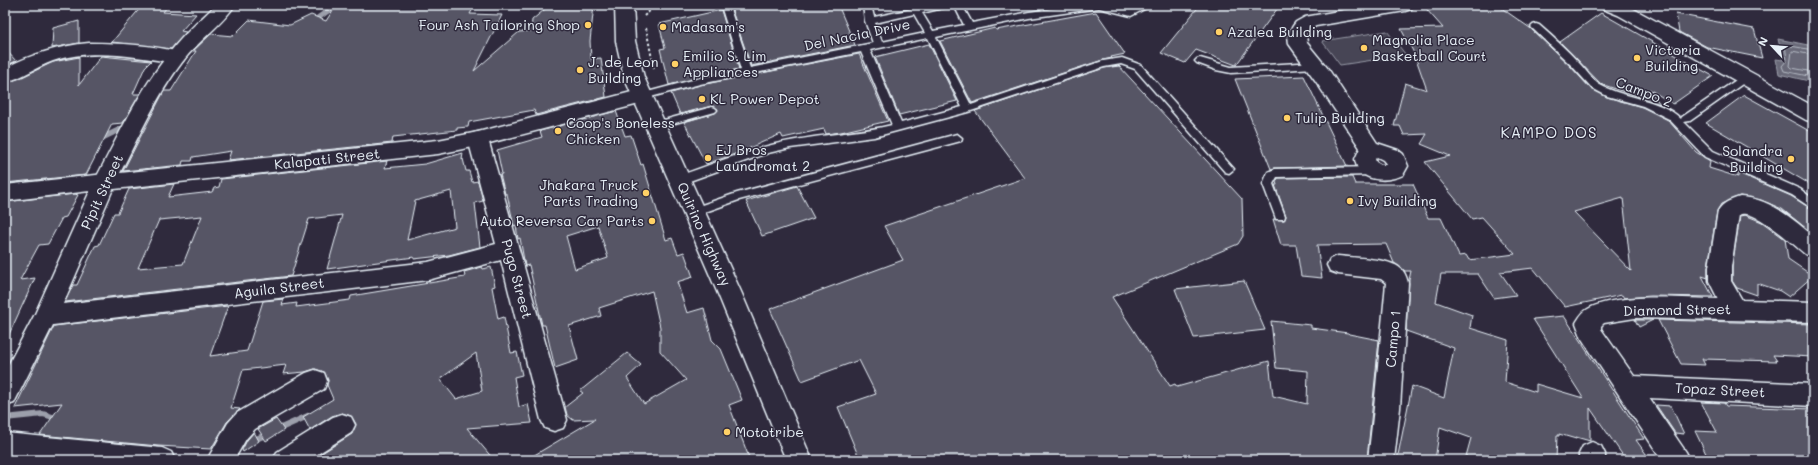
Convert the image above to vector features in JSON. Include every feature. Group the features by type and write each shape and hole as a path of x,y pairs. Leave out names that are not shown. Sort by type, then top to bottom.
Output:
{"street":[{"name":"Pipit Street","path":"5,395 46,316 106,182 143,110 176,57 226,5"},
{"path":"1374,171 1365,162 1364,157 1367,153 1372,151 1315,66 1298,44 1297,35 1302,26 1312,21 1400,5"},
{"path":"1609,5 1624,11 1813,115"},
{"name":"Quirino Highway","path":"625,6 623,28 629,59 643,96 769,384 800,460"},
{"path":"5,76 19,68 45,57 82,49 118,49 176,57"},
{"name":"Kalapati Street","path":"5,193 438,147 478,139 643,96"},
{"name":"Pugo Street","path":"478,139 509,249 554,420"},
{"path":"1735,309 1720,281 1720,267 1729,211 1738,205 1748,206 1765,212 1813,248"},
{"name":"Aguila Street","path":"46,316 428,271 509,249"},
{"name":"Campo 1","path":"1338,265 1386,271 1394,276 1397,283 1387,408 1380,460"},
{"name":"Diamond Street","path":"1677,460 1590,332 1588,323 1596,316 1612,311 1635,308 1735,309 1813,312"},
{"path":"220,460 237,431 246,421 315,381"},
{"name":"Topaz Street","path":"1627,386 1813,395"},
{"path":"286,460 342,424"},
{"path":"5,446 162,460"}],"lane":[{"path":"867,5 870,21 878,44"},
{"path":"870,21 944,5"},
{"path":"958,5 969,26"},
{"name":"Del Nacia Drive","path":"643,96 700,81 878,44 1029,15 1099,5 1131,12 1148,5"},
{"path":"726,9 746,72"},
{"path":"916,11 930,34 968,109"},
{"name":"Campo 2","path":"1536,27 1575,64 1595,86 1610,94 1646,104 1673,117 1709,154 1796,192 1813,205"},
{"path":"864,48 898,127"},
{"path":"680,180 766,150 790,144 874,133 898,127 968,109 1103,64 1122,61 1138,67 1229,169"},
{"path":"1200,61 1219,68 1231,70 1315,66"},
{"path":"1686,119 1745,78"},
{"path":"656,125 712,110"},
{"path":"694,212 737,197 958,138"},
{"path":"1280,216 1268,184 1272,175 1275,173 1374,171"}],"path":[{"path":"644,18 645,13 652,8 670,5"},
{"path":"645,26 654,70"}],"shaded area":[{"name":"Magnolia Place Basketball Court","path":"1387,31 1406,55 1340,65 1322,41"}],"water":[{"path":"1778,39 1813,46 1813,82 1779,74 1776,59 1783,60"}],"building":[{"path":"350,5 475,5 470,14 502,15 474,71 519,32 531,31 532,20 550,5 594,5 590,41 591,59 601,58 606,97 536,115 534,110 469,122 468,127 457,128 457,130 393,137 392,143 228,160 231,151 193,157 192,161 183,161 182,165 123,171 164,91 171,91 196,51 193,51 211,34 233,36 249,20 290,25 311,15 326,21 335,7 349,7"},
{"path":"746,5 838,5 855,45 751,66 731,8"},
{"name":"Azalea Building","path":"1200,5 1280,5 1236,65 1196,50 1185,63 1161,53"},
{"path":"1460,5 1497,5 1530,28 1571,67 1591,89 1607,97 1642,107 1668,120 1696,152 1710,161 1709,168 1738,177 1738,173 1791,196 1813,210 1813,234 1782,209 1761,200 1740,196 1721,204 1717,211 1708,267 1708,278 1702,276 1713,297 1651,296 1624,298 1622,295 1565,307 1533,268 1500,272 1516,295 1494,298 1478,274 1441,274 1436,302 1472,315 1470,328 1508,340 1505,382 1536,392 1536,384 1583,398 1533,319 1564,316 1644,439 1636,440 1649,458 1626,460 1590,408 1590,441 1559,434 1559,436 1557,436 1556,460 1465,460 1471,438 1440,427 1435,460 1397,460 1412,386 1444,398 1454,348 1406,331 1409,280 1411,271 1405,271 1394,263 1386,244 1317,245 1322,278 1301,276 1296,245 1281,245 1273,219 1284,220 1286,216 1275,185 1277,185 1276,182 1278,178 1352,177 1355,184 1413,184 1428,218 1441,218 1459,256 1466,255 1469,260 1515,254 1482,217 1472,219 1425,162 1450,156 1421,144 1427,134 1404,135 1400,126 1394,126 1405,83 1427,90 1414,53 1401,29 1443,28 1427,10","holes":["1623,198 1631,271 1574,212"]},
{"path":"141,7 167,7 163,12 196,14 181,31 186,32 171,49 112,42"},
{"path":"721,10 739,69 669,85 660,49 665,48 659,24"},
{"path":"1096,12 1125,54 1111,57 1112,58 972,103 940,41 995,28 996,30"},
{"name":"Victoria Building","path":"1601,13 1713,76 1673,104 1649,89 1660,104 1601,84 1560,42"},
{"path":"1676,14 1754,29 1762,58 1707,47 1679,32"},
{"path":"79,21 79,43 52,48 53,28"},
{"path":"929,44 957,101 899,115 875,57"},
{"path":"5,49 16,61 5,66"},
{"path":"859,54 888,121 826,134 824,129 783,138 781,134 738,153 706,164 684,122 715,113 718,109 712,106 680,114 671,93 700,85"},
{"path":"101,56 151,61 145,67 133,94 140,94 123,123 112,124 86,175 5,183 5,83 18,79 53,62 79,57 79,85"},
{"path":"1119,66 1242,199 1243,236 1238,244 1112,297 1170,386 1175,384 1177,387 1269,361 1273,396 1307,404 1308,371 1276,368 1271,321 1311,325 1311,328 1348,333 1379,340 1367,460 860,460 838,407 876,394 859,360 802,381 770,309 903,260 884,226 1025,178 975,111 1104,68"},
{"name":"Tulip Building","path":"1304,76 1347,166 1271,169 1235,79"},
{"name":"Solandra Building","path":"1744,95 1813,133 1813,186 1706,123"},
{"path":"616,111 625,136 631,135 641,165 643,164 666,240 672,238 678,254 684,252 693,277 677,282 687,313 704,308 712,340 721,349 742,400 729,405 750,460 526,460 595,419 573,420 567,415 565,407 583,393 580,391 627,353 641,365 627,378 644,404 686,380 660,351 660,327 652,291 599,308 601,316 569,326 578,360 555,368 545,325 542,325 529,265 525,266 520,238 518,239 516,225 514,226 507,194 505,194 500,174 502,174 497,150 542,137 540,131","holes":["598,226 608,258 575,269 566,236"]},
{"path":"463,153 462,160 463,159 466,171 469,171 472,182 478,181 483,201 475,203 480,247 449,255 414,259 414,257 327,269 342,215 309,219 291,276 65,302 73,285 77,285 95,246 99,245 114,213 118,213 129,189 174,184 168,197 212,192 214,188 219,187 221,179 387,161 385,168 425,164","holes":["451,191 455,227 407,240 415,201","202,216 183,264 138,268 159,220"]},
{"path":"797,186 814,218 762,236 746,201"},
{"path":"75,194 78,195 66,217 62,218 48,244 39,245 20,280 35,278 5,343 5,202"},
{"path":"1745,215 1762,222 1785,239 1788,259 1813,276 1789,297 1780,291 1757,283 1757,295 1737,288 1732,281 1732,267 1740,216"},
{"path":"482,267 483,269 491,267 495,286 492,287 498,319 504,317 511,353 517,352 522,375 514,377 519,407 528,404 532,423 467,428 494,460 311,460 352,434 356,424 351,416 342,413 332,416 310,430 303,417 333,399 327,385 328,380 324,372 315,369 305,372 283,374 286,365 243,370 231,408 240,409 227,422 211,449 158,446 40,435 62,403 15,408 54,326 228,306 210,356 247,351 263,301 284,299 282,305 297,303 296,307 350,300 351,296 465,277 464,272","holes":["476,353 482,391 456,399 440,379"]},
{"path":"1244,281 1265,330 1194,338 1175,289"},
{"path":"1635,320 1653,320 1639,327"},
{"path":"1658,320 1813,324 1813,357 1773,355 1777,361 1702,359 1705,365 1681,364"},
{"path":"1701,402 1724,403 1726,406 1813,409 1813,460 1709,460 1695,431 1717,432"},
{"path":"1656,405 1671,406 1684,434 1675,433"},
{"path":"276,419 284,430 266,441 258,429"},
{"path":"254,432 259,441 243,452 242,450 247,440"}],"waterway":[{"path":"311,23 336,5"},
{"path":"100,139 129,125"},
{"path":"5,186 18,179"},
{"path":"5,418 43,414 59,419"},
{"path":"236,448 310,415"}],"place":[{"name":"Four Ash Tailoring Shop","path":"588,25"},
{"name":"Madasam's","path":"663,27"},
{"name":"Azalea Building","path":"1219,32"},
{"name":"Magnolia Place Basketball Court","path":"1364,48"},
{"name":"Victoria Building","path":"1637,58"},
{"name":"Emilio S. Lim Appliances","path":"675,64"},
{"name":"J. de Leon Building","path":"580,70"},
{"name":"KL Power Depot","path":"702,99"},
{"name":"Tulip Building","path":"1287,118"},
{"name":"Coop's Boneless Chicken","path":"558,131"},
{"name":"EJ Bros Laundromat 2","path":"708,158"},
{"name":"Solandra Building","path":"1791,159"},
{"name":"Jhakara Truck Parts Trading","path":"646,193"},
{"name":"Ivy Building","path":"1350,201"},
{"name":"Auto Reversa Car Parts","path":"652,221"},
{"name":"Mototribe","path":"727,432"}],"district":[{"name":"KAMPO DOS","path":"1549,133"}]}
